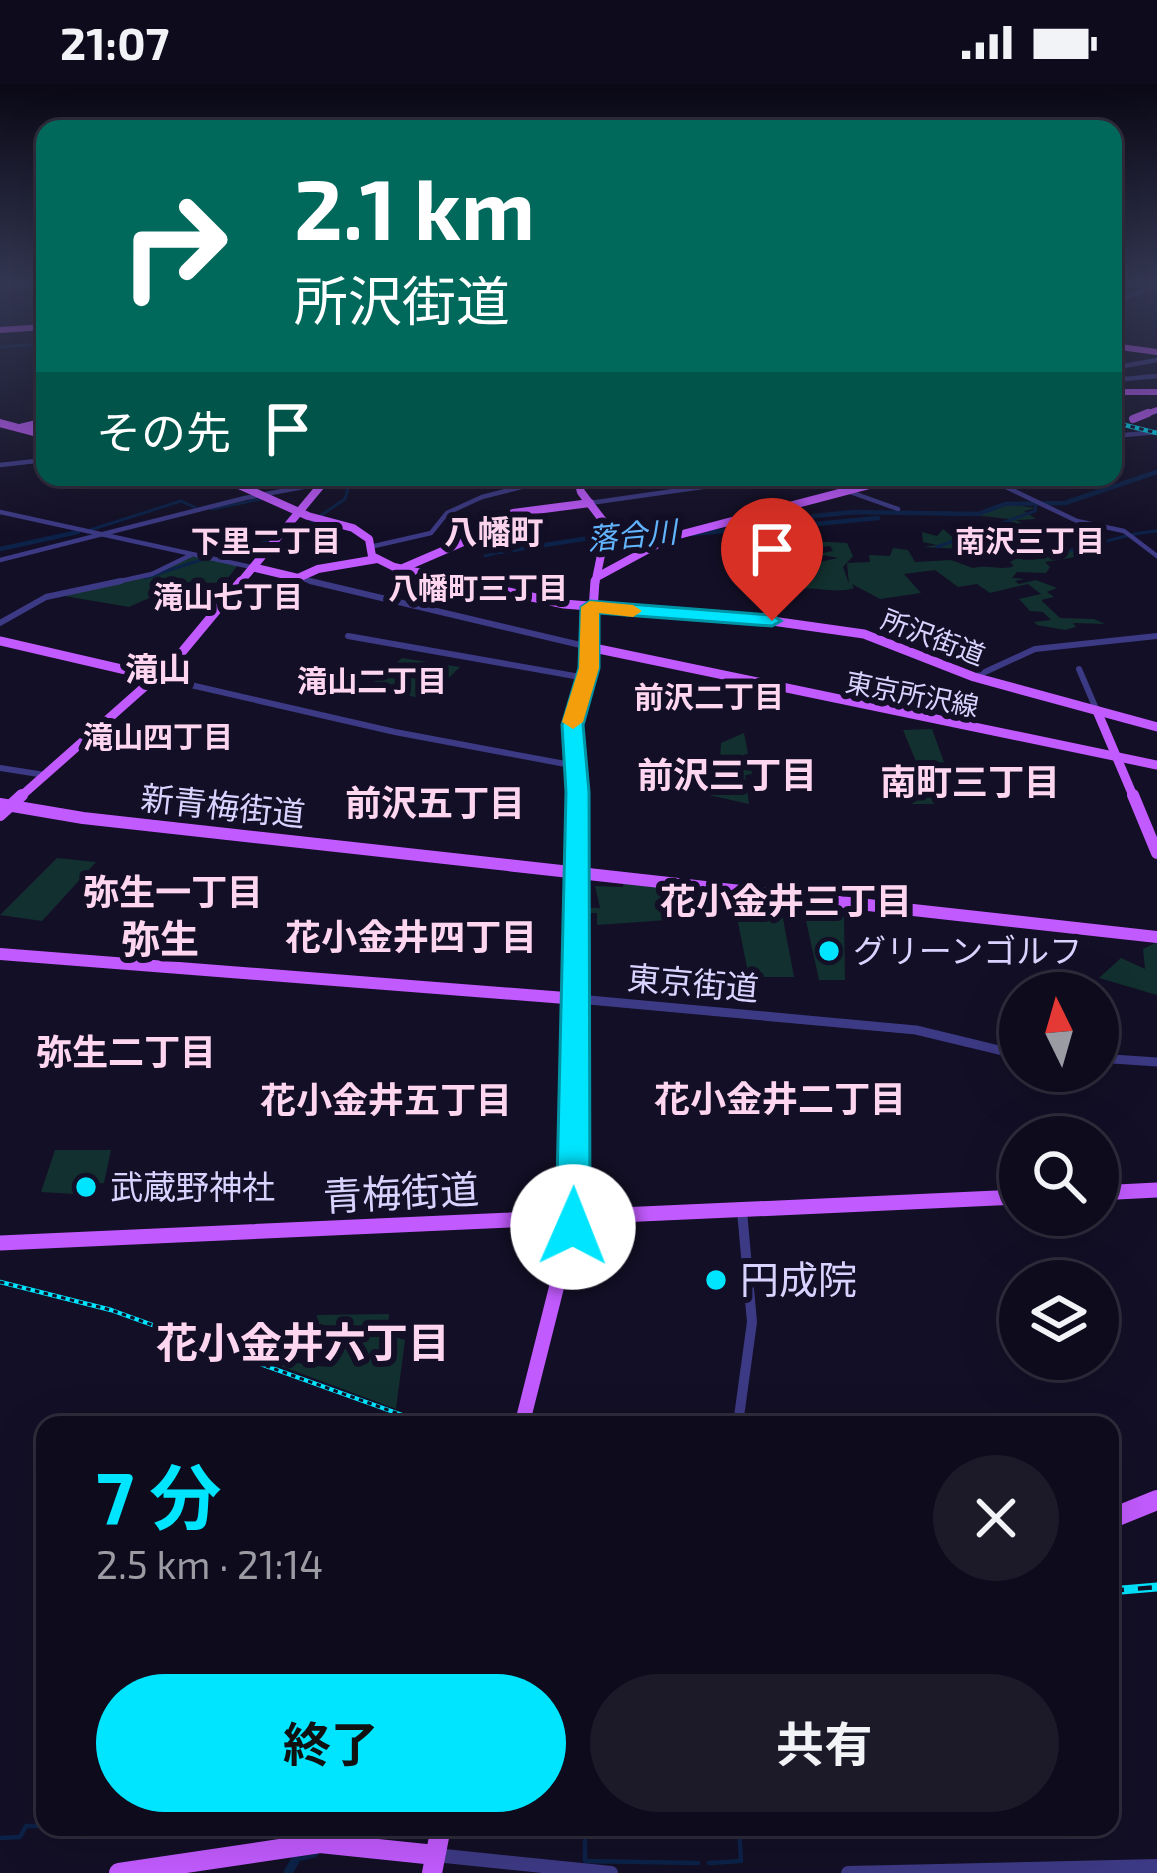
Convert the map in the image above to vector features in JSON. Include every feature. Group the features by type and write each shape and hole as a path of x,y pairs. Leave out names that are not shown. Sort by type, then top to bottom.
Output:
{"main road":[{"path":"1122,392 1157,392"},
{"path":"1133,418 1157,410"},
{"path":"0,423 36,433"},
{"path":"19,428 36,424"},
{"path":"246,486 300,512 356,529 369,539 377,560 314,570 298,578 256,568"},
{"path":"3,808 155,677 256,568 322,486"},
{"path":"524,1416 574,1218 578,999 572,725 586,677 590,607 606,523 582,486"},
{"path":"598,572 680,534 864,486"},
{"path":"402,569 510,522 513,513 590,502"},
{"name":"所沢街道","path":"377,560 522,597 864,634 974,677 1157,727"},
{"path":"0,641 155,677"},
{"name":"東京所沢線","path":"590,647 1157,765"},
{"path":"1097,711 1157,853"},
{"name":"新青梅街道","path":"3,808 1157,937"},
{"name":"東京街道","path":"0,954 578,999"},
{"path":"1119,1192 1157,1190"},
{"name":"青梅街道","path":"0,1243 999,1198"},
{"path":"1119,1516 1157,1500"},
{"path":"119,1873 320,1843 434,1864"}],"street":[{"path":"1122,380 1157,376"},
{"path":"1122,387 1129,392"},
{"path":"1122,435 1157,432"},
{"path":"0,465 36,461"},
{"path":"0,560 306,486"},
{"path":"370,547 431,533 446,513 525,486"},
{"path":"590,502 706,486"},
{"path":"836,486 898,509"},
{"path":"1004,486 1081,523 1127,533 1157,556"},
{"path":"0,516 16,515 256,568"},
{"path":"0,623 46,597 152,574 192,554"},
{"path":"298,578 590,647"},
{"path":"348,636 586,677"},
{"path":"974,677 1033,650 1157,636"},
{"path":"1068,645 1097,711"},
{"path":"155,677 395,732 576,766"},
{"path":"0,768 45,775"},
{"name":"東京街道","path":"578,999 916,1030 999,1050"},
{"path":"1119,1059 1157,1062"},
{"path":"740,1416 752,1322 742,1211"},
{"path":"434,1864 611,1873"},
{"path":"848,1873 1157,1866"}],"green space":[{"path":"1007,504 1036,508 1024,511 1036,519 1016,520 1029,527 1027,534 987,542 971,534 951,542 962,549 923,547 937,545 923,542 922,532 937,536 943,529 954,538 1003,524 1009,519 973,515"},
{"path":"810,541 847,543 853,556 843,567 849,584 847,563 870,562 869,555 890,556 893,548 908,550 915,562 951,560 973,568 1004,568 1014,566 1010,562 1017,558 1036,559 1099,543 1085,548 1081,556 1045,562 1050,567 1046,573 1017,572 1012,578 1025,579 1015,581 1019,584 1036,580 1057,588 1047,592 1054,597 1041,600 1060,618 1105,624 1073,623 1076,627 1065,630 1037,625 1034,622 1051,620 1043,612 1030,611 1019,599 1041,594 1028,584 990,593 977,584 958,587 935,570 904,574 921,593 880,599 852,584 854,588 846,590 794,591 789,588 793,582 783,579 815,576 810,564 838,558 818,554 833,551 830,546 815,548"},
{"path":"191,556 238,565 224,583 185,582 129,607 58,595 150,575"},
{"path":"402,658 460,667 427,699 367,688"},
{"path":"932,729 956,795 932,795 934,804 911,804 905,777 922,776 903,730"},
{"path":"744,733 752,774 745,775 749,804 704,794 700,774 709,772 706,760 720,760 721,743"},
{"path":"57,858 96,862 42,921 0,915"},
{"path":"624,881 665,886 668,920 597,925 597,913 577,913 577,907 600,908 595,886 623,887"},
{"path":"735,908 781,908 794,977 749,977"},
{"name":"グリーンゴルフ","path":"805,916 844,916 845,980 819,980"},
{"path":"1157,942 1157,995 1119,984 1119,972 1106,972 1121,958 1145,969 1143,949"},
{"path":"55,1150 111,1150 104,1183 82,1185 82,1178 75,1194 41,1192"},
{"path":"389,1314 388,1335 405,1340 396,1409 281,1366 290,1362 327,1367 334,1330 315,1329 317,1315"}],"waterway":[{"name":"落合川","path":"1122,484 1157,472"},
{"path":"320,516 345,499 348,489 339,486"},
{"name":"落合川","path":"798,524 814,516 854,512 978,514 1005,504 1065,503 1115,486"},
{"path":"212,509 261,499"},
{"path":"90,530 181,501 196,508"},
{"path":"937,547 1035,511 1036,506"},
{"name":"落合川","path":"763,529 878,518"},
{"path":"288,534 313,522"},
{"name":"落合川","path":"692,534 764,527"},
{"path":"1071,550 1157,531"},
{"path":"0,549 78,532"},
{"name":"落合川","path":"500,552 609,535 677,534"},
{"path":"222,555 271,540"},
{"path":"485,556 500,552"},
{"path":"145,578 204,559"},
{"path":"0,1838 20,1837 26,1826 36,1826"},
{"path":"709,1863 741,1861 740,1836"},
{"path":"585,1841 585,1861 698,1863"},
{"path":"288,1873 297,1857 314,1853"}],"railway":[{"path":"1122,424 1157,433"},
{"path":"0,1282 111,1310 405,1416"},
{"path":"1119,1590 1157,1587"}],"slow traffic":[{"path":"573,722 589,668 590,607 633,611"}],"place":[{"name":"グリーンゴルフ","path":"829,951"},
{"name":"武蔵野神社","path":"86,1187"},
{"name":"円成院","path":"716,1280"}],"district":[{"name":"八幡町","path":"494,532"},
{"name":"下里二丁目","path":"266,542"},
{"name":"南沢三丁目","path":"1030,542"},
{"name":"八幡町三丁目","path":"478,589"},
{"name":"滝山七丁目","path":"228,598"},
{"name":"滝山","path":"158,669"},
{"name":"滝山二丁目","path":"372,682"},
{"name":"前沢二丁目","path":"709,698"},
{"name":"滝山四丁目","path":"158,738"},
{"name":"前沢三丁目","path":"727,775"},
{"name":"南町三丁目","path":"970,782"},
{"name":"前沢五丁目","path":"435,803"},
{"name":"弥生一丁目","path":"173,892"},
{"name":"花小金井三丁目","path":"786,901"},
{"name":"花小金井四丁目","path":"411,937"},
{"name":"弥生","path":"160,939"},
{"name":"弥生二丁目","path":"126,1052"},
{"name":"花小金井二丁目","path":"780,1099"},
{"name":"花小金井五丁目","path":"386,1100"},
{"name":"花小金井六丁目","path":"303,1343"}],"route":[{"path":"573,1227 578,792 572,725 589,668 590,607 772,621"}]}
